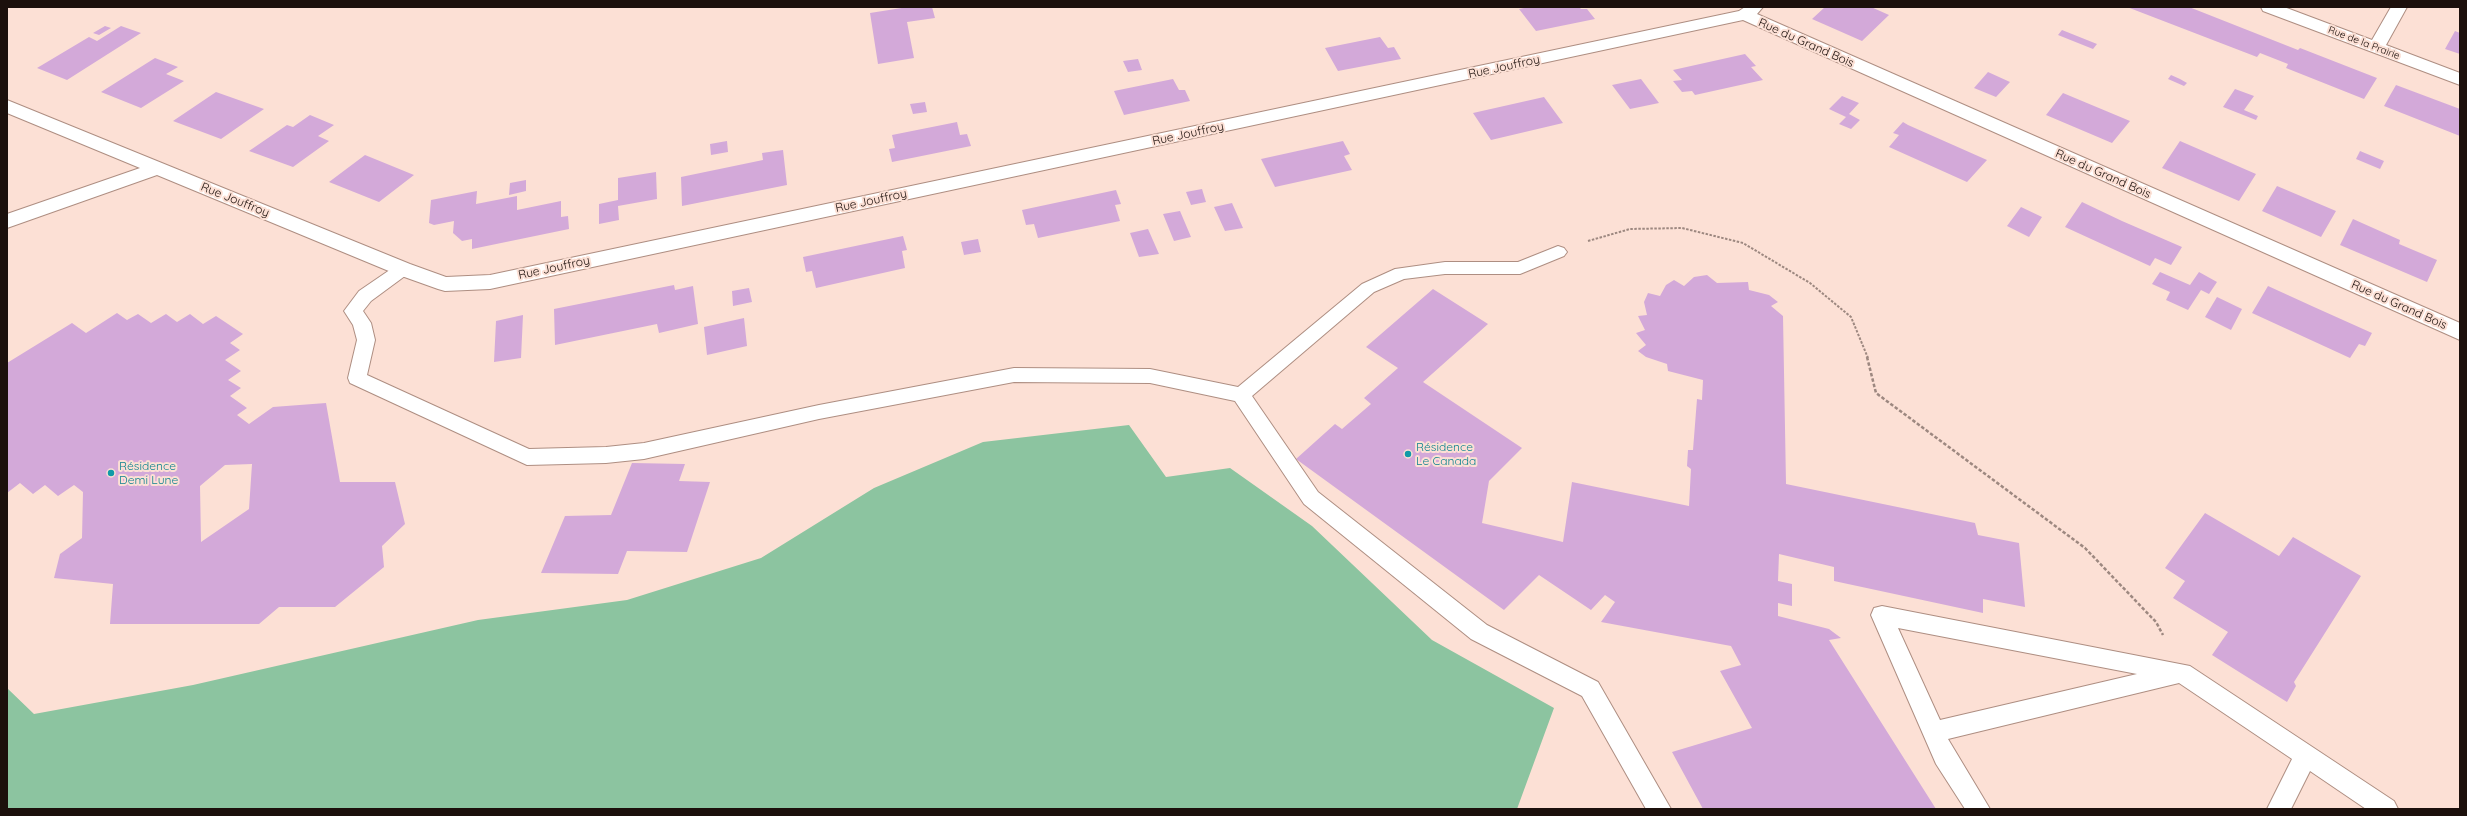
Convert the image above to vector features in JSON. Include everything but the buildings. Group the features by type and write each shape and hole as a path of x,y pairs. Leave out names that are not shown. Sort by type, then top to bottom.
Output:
{"street":[{"name":"Rue de la Prairie","path":"2269,7 2460,79"},
{"path":"2376,47 2399,7"},
{"name":"Rue Jouffroy","path":"7,106 403,269 445,284 490,282 1750,11"},
{"name":"Rue du Grand Bois","path":"1750,11 2460,332"},
{"path":"7,221 158,168"}],"lane":[{"path":"1241,395 1317,329 1368,288 1401,273 1445,268 1520,268 1558,252"},
{"path":"403,269 365,296 353,311 362,323 366,340 357,378 527,457 606,456 644,451 818,412 1014,375 1150,376 1241,395 1311,498 1480,632 1590,689 1659,809"},
{"path":"1978,809 1944,756 1882,615 2182,673 2386,809"},
{"path":"1934,732 2182,673"},
{"path":"2278,809 2306,755"}],"path":[{"path":"1558,252 1604,235 1630,229 1682,228 1743,243 1810,283 1851,317 1870,363 1876,393 1980,472 2085,548 2156,622 2182,673"}],"green space":[{"path":"1129,425 1166,477 1230,468 1312,526 1432,640 1554,708 1517,809 7,809 7,688 34,714 193,685 478,620 627,600 761,558 874,488 983,442"}],"place":[{"name":"Résidence Le Canada","path":"1408,454"},
{"name":"Résidence Demi Lune","path":"111,473"}]}
